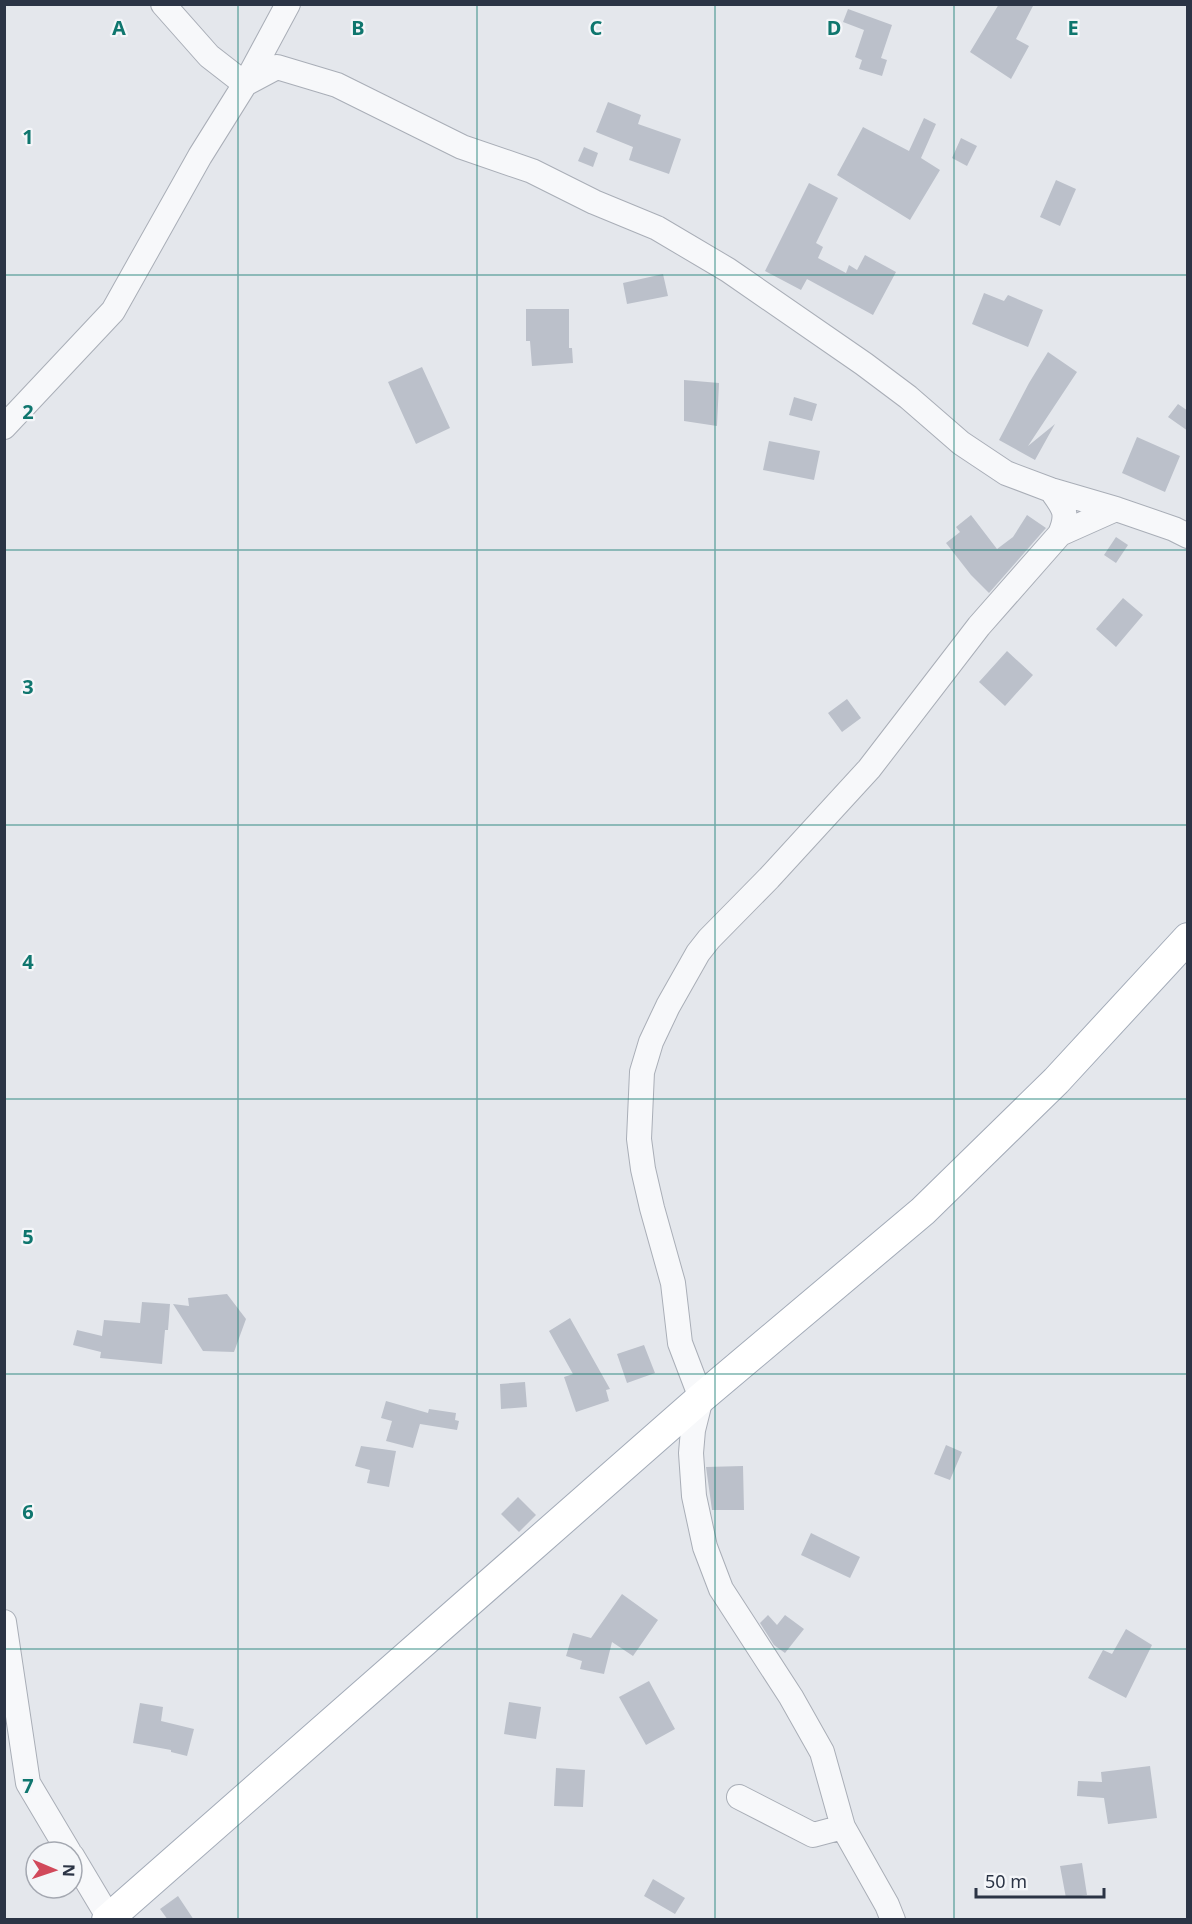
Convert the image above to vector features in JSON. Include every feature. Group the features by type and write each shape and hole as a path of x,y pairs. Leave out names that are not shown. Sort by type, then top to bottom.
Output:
{"main road":[{"path":"108,1919 701,1398 931,1203 1056,1082 1188,938"}],"street":[{"path":"163,4 209,56 245,84"},
{"path":"4,427 113,311 201,156 245,84 288,4"},
{"path":"245,84 277,67 337,85 462,147 532,171 594,202 657,228 728,270 864,364 908,397 961,443 1006,473 1174,529 1188,536"},
{"path":"893,1920 887,1905 843,1827 822,1752 791,1697 721,1589 705,1546 694,1496 691,1453 693,1430 701,1398 680,1343 673,1283 651,1209 643,1169 639,1139 642,1072 651,1042 698,953 869,769 979,626 1060,534 1065,521 1064,509 1052,490"},
{"path":"1060,534 1116,509"},
{"path":"660,1436 679,1444 691,1453"},
{"path":"4,1622 28,1783 62,1840"},
{"path":"739,1797 813,1834 843,1827"},
{"path":"84,1877 108,1919"}],"building":[{"path":"999,4 1034,4 1016,39 1029,46 1011,79 970,52"},
{"path":"848,9 892,25 881,58 887,60 882,76 859,69 862,60 855,57 864,30 843,22"},
{"path":"608,102 641,115 638,124 681,139 669,174 629,160 633,147 596,132"},
{"path":"924,118 936,124 921,158 940,170 910,220 837,175 863,127 909,151"},
{"path":"961,138 977,146 967,166 952,158"},
{"path":"584,147 598,153 593,167 578,161"},
{"path":"1056,180 1076,189 1060,226 1040,217"},
{"path":"809,183 838,198 816,243 823,247 818,258 846,273 849,265 857,270 865,255 896,272 873,315 807,279 801,290 765,271"},
{"path":"663,274 668,296 627,304 623,283"},
{"path":"984,293 1004,301 1008,295 1043,310 1028,347 972,324"},
{"path":"526,309 569,309 569,348 572,348 573,363 532,366 530,341 526,341"},
{"path":"1048,352 1077,372 1028,446 1055,424 1035,460 999,440"},
{"path":"422,367 450,428 416,444 388,382"},
{"path":"684,380 719,383 717,426 684,421"},
{"path":"794,397 817,404 812,421 789,415"},
{"path":"1178,404 1188,411 1188,431 1168,417"},
{"path":"1137,437 1180,456 1165,492 1122,473"},
{"path":"769,441 820,451 814,480 763,470"},
{"path":"971,515 997,549 1013,537 1027,515 1046,528 989,593 971,575 946,543 960,532 956,527"},
{"path":"1116,537 1128,545 1116,563 1104,555"},
{"path":"1123,598 1143,615 1116,647 1096,629"},
{"path":"1007,651 1033,675 1005,706 979,682"},
{"path":"847,699 861,718 842,732 828,713"},
{"path":"227,1294 246,1319 234,1352 203,1351 173,1304 189,1306 188,1298"},
{"path":"142,1302 170,1304 162,1364 100,1358 101,1352 73,1345 77,1330 102,1336 104,1320 140,1323"},
{"path":"570,1318 610,1389 606,1390 609,1401 576,1412 564,1377 573,1374 549,1331"},
{"path":"644,1345 655,1373 627,1383 617,1354"},
{"path":"525,1382 527,1407 501,1409 500,1384"},
{"path":"386,1401 428,1413 429,1409 456,1413 455,1420 459,1421 457,1430 420,1424 413,1448 386,1441 392,1421 381,1418"},
{"path":"946,1445 962,1452 950,1480 934,1474"},
{"path":"361,1446 396,1451 389,1487 367,1483 370,1470 355,1466"},
{"path":"743,1466 744,1510 712,1510 706,1467"},
{"path":"518,1497 536,1515 519,1532 501,1514"},
{"path":"811,1533 860,1557 850,1578 801,1555"},
{"path":"622,1594 658,1620 633,1656 612,1642 604,1674 580,1669 582,1661 566,1656 573,1633 591,1638"},
{"path":"768,1615 777,1625 785,1615 804,1629 785,1653 774,1645 760,1623"},
{"path":"1126,1629 1152,1645 1126,1698 1088,1678 1103,1650 1112,1654"},
{"path":"649,1681 675,1729 646,1745 619,1697"},
{"path":"509,1702 541,1707 536,1739 504,1734"},
{"path":"140,1703 163,1707 161,1721 194,1729 187,1756 171,1752 171,1750 133,1743"},
{"path":"1150,1766 1157,1818 1108,1824 1104,1798 1077,1796 1078,1781 1102,1782 1101,1772"},
{"path":"556,1768 585,1770 583,1807 554,1806"},
{"path":"1082,1863 1087,1895 1066,1898 1060,1866"},
{"path":"653,1879 685,1898 675,1914 644,1896"},
{"path":"178,1896 194,1920 168,1920 160,1909"}]}
